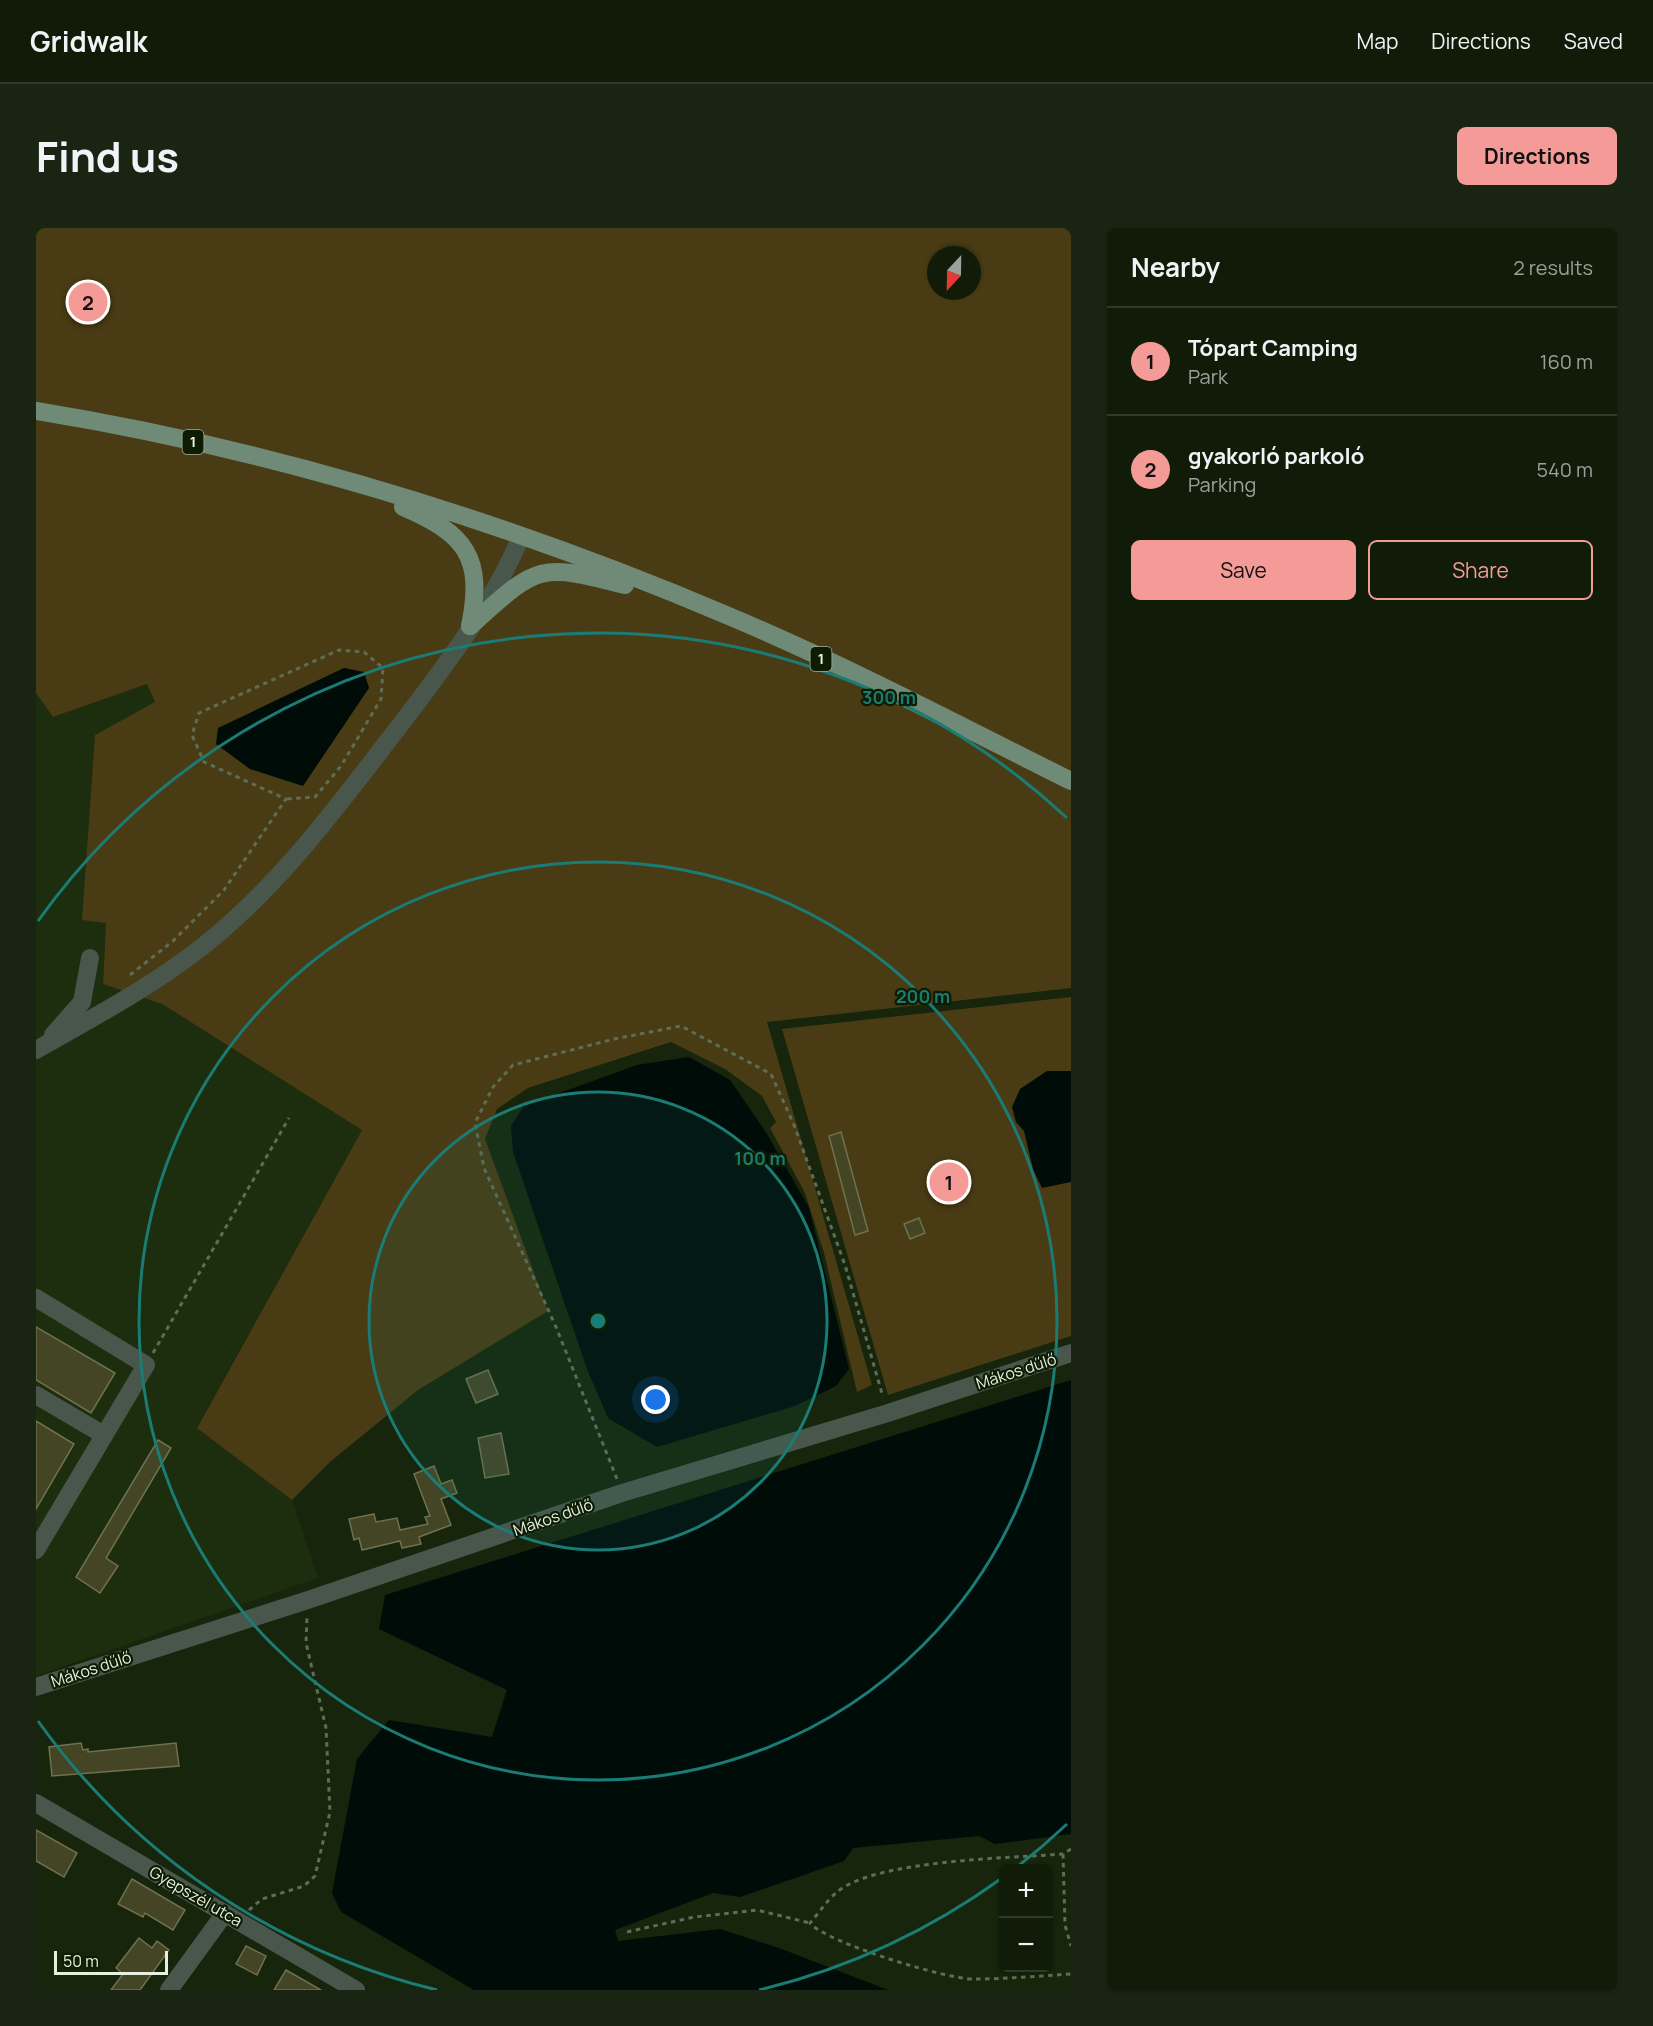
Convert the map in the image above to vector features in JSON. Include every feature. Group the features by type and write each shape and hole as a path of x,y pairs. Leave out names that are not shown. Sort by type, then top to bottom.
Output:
{"main road":[{"name":"1","path":"36,411 255,454 324,473 424,509 480,521 705,607 926,709 1071,782"},
{"path":"424,509 457,538 474,567 476,595 470,626"},
{"path":"470,626 521,581 548,571 570,571 705,607"}],"street":[{"path":"40,1047 84,1023 202,947 284,871 423,696 510,564 521,536"},
{"path":"40,1047 82,1002 90,958"},
{"path":"36,1298 146,1365 36,1550"},
{"name":"Mákos dűlő","path":"36,1687 308,1600 622,1493 888,1413 1071,1353"},
{"path":"36,1395 104,1435"},
{"name":"Gyepszél utca","path":"36,1803 356,1990"},
{"path":"169,1990 231,1917"}],"path":[{"path":"339,650 364,652 383,668 381,699 340,766 315,797 286,799 204,762 192,735 199,713 339,650"},
{"path":"129,976 173,941 224,890 286,799"},
{"path":"622,1493 556,1328 484,1168 475,1123 492,1087 513,1065 615,1039 681,1026 771,1074 794,1125 845,1265 888,1413"},
{"path":"146,1365 289,1118"},
{"path":"231,1917 262,1899 304,1886 315,1876 330,1812 326,1728 306,1643 308,1600"},
{"path":"810,1923 837,1892 865,1876 898,1868 1063,1854 1071,1849"},
{"path":"1063,1854 1065,1925 1071,1946"},
{"path":"627,1932 694,1917 757,1911 810,1923 816,1932 850,1946 950,1976 973,1979 1071,1974"}],"shaded area":[{"path":"36,228 1071,228 1071,988 767,1022 872,1385 857,1392 824,1253 805,1193 770,1128 776,1122 762,1096 725,1069 671,1042 528,1088 497,1109 485,1139 548,1311 418,1390 330,1462 292,1500 197,1428 362,1130 162,1004 103,984 106,923 82,920 95,735 155,702 147,684 53,717 36,693"},
{"path":"344,668 364,672 369,688 303,786 250,769 216,744 218,728"},
{"path":"147,684 155,703 82,919 106,922 103,984 162,1004 362,1130 197,1427 292,1500 318,1578 36,1676 36,693 53,717"},
{"path":"1071,997 1071,1336 888,1395 782,1029"},
{"path":"689,1057 730,1080 767,1134 809,1208 849,1369 836,1386 795,1406 657,1447 608,1418 587,1369 513,1152 511,1126 524,1106 637,1065"},
{"path":"1047,1071 1071,1071 1071,1182 1042,1188 1033,1169 1024,1131 1016,1122 1012,1107 1020,1089"},
{"path":"1071,1380 1071,1834 995,1844 979,1836 853,1848 844,1861 740,1897 713,1893 615,1930 618,1941 720,1929 779,1948 888,1990 474,1990 341,1912 332,1893 357,1759 389,1720 492,1737 507,1690 379,1629 385,1595"}],"building":[{"path":"841,1132 868,1231 855,1235 829,1136"},
{"path":"919,1218 925,1233 910,1239 904,1224"},
{"path":"36,1327 115,1373 91,1413 36,1380"},
{"path":"488,1370 498,1394 476,1403 466,1379"},
{"path":"36,1421 74,1444 36,1509"},
{"path":"501,1433 509,1474 485,1478 478,1438"},
{"path":"158,1440 171,1448 106,1558 118,1566 100,1593 76,1577"},
{"path":"434,1466 441,1484 452,1480 457,1493 441,1499 451,1525 419,1537 421,1544 402,1548 400,1541 362,1550 359,1538 354,1540 349,1519 374,1514 376,1522 397,1518 400,1530 428,1524 425,1517 430,1516 414,1474"},
{"path":"81,1743 83,1750 88,1749 88,1752 176,1743 179,1766 52,1776 49,1747"},
{"path":"36,1830 77,1853 64,1877 36,1861"},
{"path":"132,1879 185,1910 173,1930 145,1913 143,1917 118,1904"},
{"path":"139,1938 152,1948 157,1941 169,1950 140,1990 111,1990 123,1974 116,1968"},
{"path":"246,1946 266,1956 257,1975 236,1964"},
{"path":"286,1970 321,1990 274,1990"}],"place":[{"name":"gyakorló parkoló","path":"88,302"},
{"name":"Tópart Camping","path":"949,1182"}]}
